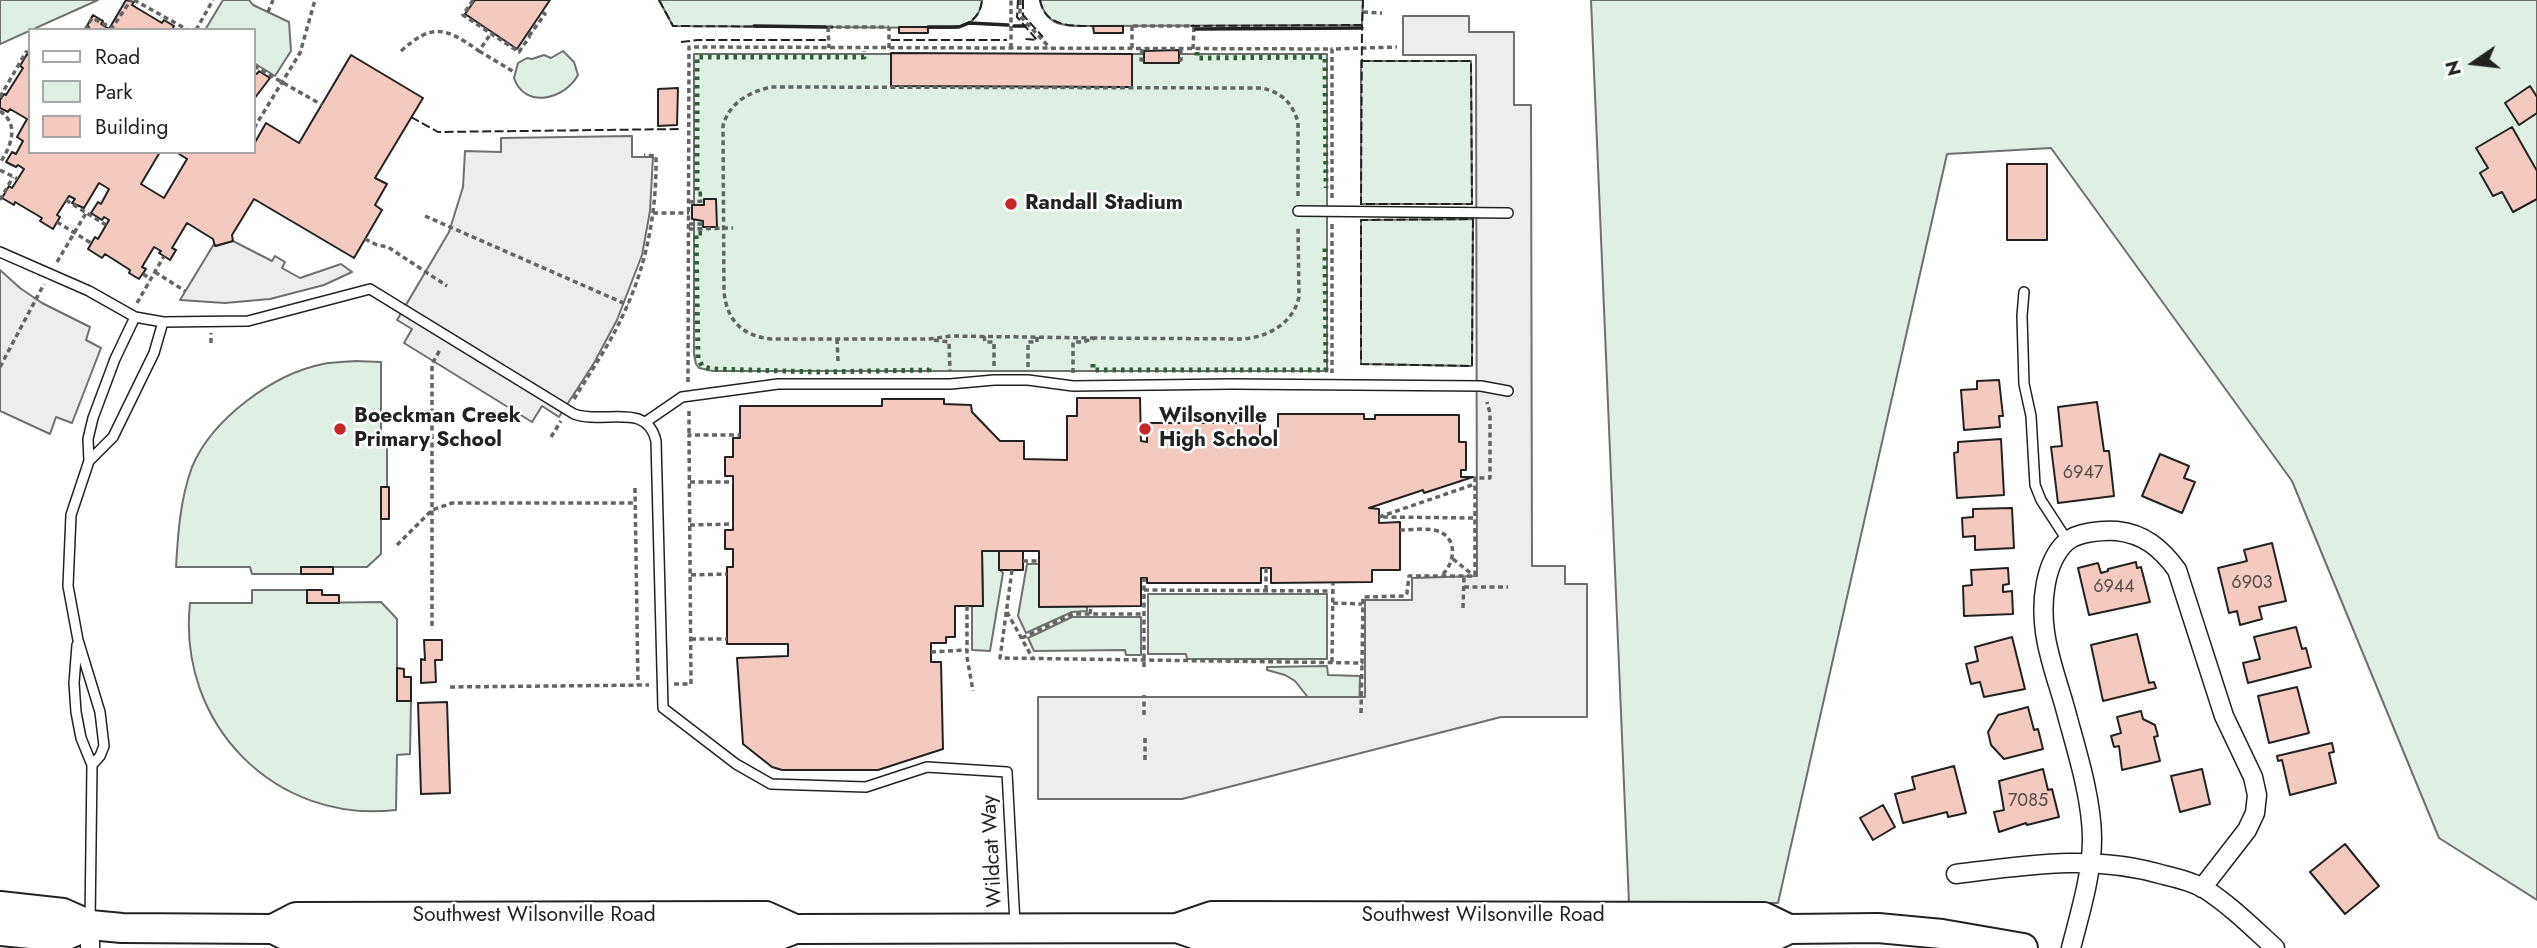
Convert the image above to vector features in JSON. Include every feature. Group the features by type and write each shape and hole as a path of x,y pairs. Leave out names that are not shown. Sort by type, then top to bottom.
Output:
{"main road":[{"name":"Southwest Wilsonville Road","path":"0,906 63,913 90,936"},
{"name":"Southwest Wilsonville Road","path":"0,931 62,937 90,936 122,928 273,929 296,917 766,916 794,929 1016,938 1177,928 1212,916 1764,916 1788,929 1819,933 1878,929 1942,934 2023,948"}],"street":[{"path":"2071,948 2090,861 2092,837 2084,783 2053,668 2043,618 2046,583 2053,560 2067,540 2087,533 2131,533 2151,542 2166,555 2177,570 2220,704 2253,778 2257,795 2255,813 2246,830 2202,888"},
{"path":"1956,874 2046,863 2090,861 2156,872 2202,888 2235,912 2275,948"}],"lane":[{"path":"1298,211 1508,213"},
{"path":"0,252 89,291 133,316 163,322 248,321 370,289 567,411 584,418 633,417 646,421 654,430 656,441 662,684"},
{"path":"2024,292 2024,384 2031,416 2035,485 2041,500 2067,540"},
{"path":"92,765 104,746 100,712 78,640 68,586 71,515 89,461 88,439 93,418 133,316"},
{"path":"89,461 113,437 154,353 163,322"},
{"path":"646,421 682,397 778,384 950,384 1028,380 1073,386 1481,386 1508,391"},
{"path":"78,640 74,683 76,712 81,738 92,765 90,936"},
{"name":"Wildcat Way","path":"662,684 663,708 736,764 771,784 866,787 927,767 1007,772 1016,938"}],"path":[{"path":"86,28 92,18 112,28 132,0 184,28"},
{"path":"197,28 213,0"},
{"path":"268,12 272,0"},
{"path":"256,125 300,53 316,0"},
{"path":"472,0 463,15 519,52 545,14 542,12"},
{"path":"1011,0 1011,48"},
{"path":"1020,0 1020,16 1050,48"},
{"path":"1363,12 1382,13"},
{"path":"1132,48 1133,26 1194,26 1193,49"},
{"path":"829,48 828,27 889,27 889,48"},
{"path":"401,51 426,32 436,31 467,42 514,72"},
{"path":"479,51 491,32"},
{"path":"450,687 691,684 689,47 1397,47"},
{"path":"1142,49 1144,60"},
{"path":"1179,60 1181,49"},
{"path":"1332,49 1332,179"},
{"path":"0,97 28,52"},
{"path":"256,67 322,105"},
{"path":"771,88 1251,88 1274,91 1290,103 1298,122 1298,211 1299,297 1296,308 1282,325 1262,335 1244,339 1037,336 951,336 929,339 764,338 747,334 738,328 725,300 723,125 739,101 759,90 771,88"},
{"path":"0,111 9,120 13,132 11,145 0,163"},
{"path":"551,437 628,305 641,268 653,214 656,156 644,155"},
{"path":"0,170 18,180"},
{"path":"0,200 12,177"},
{"path":"66,200 106,225"},
{"path":"689,202 704,201"},
{"path":"0,367 86,212"},
{"path":"1332,212 1332,386"},
{"path":"653,214 689,213"},
{"path":"425,216 628,305"},
{"path":"57,222 91,243"},
{"path":"689,226 703,224"},
{"path":"689,226 733,228"},
{"path":"365,239 388,247 447,286"},
{"path":"133,316 164,256"},
{"path":"155,272 185,291"},
{"path":"142,274 151,279"},
{"path":"984,336 985,342 994,342 994,380"},
{"path":"1028,380 1028,342 1037,342 1037,336"},
{"path":"432,626 432,364 447,337"},
{"path":"1073,386 1073,342 1095,338"},
{"path":"837,339 838,361"},
{"path":"929,339 949,342 950,384"},
{"path":"1475,576 1475,478 1490,478 1490,413 1487,400 1480,398"},
{"path":"689,435 740,435"},
{"path":"690,482 733,482"},
{"path":"1475,484 1379,517 1475,517"},
{"path":"635,488 638,685"},
{"path":"397,545 432,510 452,503 635,503"},
{"path":"690,525 733,524"},
{"path":"1400,530 1434,530 1443,534 1451,543 1453,559 1441,576"},
{"path":"1453,559 1475,576"},
{"path":"1023,561 1038,561"},
{"path":"1266,568 1266,590"},
{"path":"1012,570 1000,658 1362,663"},
{"path":"691,575 727,574"},
{"path":"1361,713 1363,597 1405,596 1408,593 1409,576 1475,576"},
{"path":"1463,608 1464,576"},
{"path":"1144,578 1144,667"},
{"path":"1332,662 1333,583"},
{"path":"1464,587 1508,587"},
{"path":"1144,590 1333,591"},
{"path":"1333,603 1363,604"},
{"path":"967,606 967,650 972,691"},
{"path":"1090,614 1091,607"},
{"path":"1007,612 1033,659"},
{"path":"1022,638 1073,614 1144,614"},
{"path":"691,639 727,639"},
{"path":"931,652 967,650"},
{"path":"1144,695 1144,715"},
{"path":"1145,738 1145,760"}],"green space":[{"path":"0,0 98,0 36,28 28,28 28,31 0,44"},
{"path":"223,0 249,0 253,5 289,22 291,51 275,76 256,64 256,28 206,28"},
{"path":"659,0 982,1 976,17 963,26 951,28 673,26"},
{"path":"1040,0 1363,0 1362,25 1084,26 1053,21 1043,9"},
{"path":"1591,0 2537,0 2537,900 2439,838 2292,481 2051,148 1947,154 1778,903 1629,903"},
{"path":"563,51 574,62 578,75 564,90 555,95 536,97 519,88 514,78 518,63 527,58 544,55 551,58"},
{"name":"Randall Stadium","path":"694,54 1327,54 1327,371 713,371 699,368 694,354"},
{"path":"1361,61 1471,61 1472,204 1361,204"},
{"path":"1473,219 1472,366 1361,364 1361,220"},
{"path":"381,362 381,435 387,436 387,487 381,487 381,554 367,567 302,567 301,574 252,574 250,567 176,567 180,517 188,479 201,449 214,432 246,401 284,378 323,364"},
{"path":"982,551 999,551 999,569 1003,573 990,651 972,650 972,606 983,606"},
{"path":"1027,564 1039,564 1039,607 1087,606 1087,611 1072,612 1026,633 1018,616"},
{"path":"252,590 307,590 307,603 381,602 397,619 397,701 411,701 410,754 397,755 396,810 352,810 311,801 274,783 243,757 218,725 200,688 190,647 190,603 252,603"},
{"path":"1148,594 1327,594 1327,659 1187,659 1186,654 1148,654"},
{"path":"1072,617 1141,617 1141,655 1126,655 1125,650 1034,651 1028,638"},
{"path":"1327,666 1328,675 1360,676 1359,714 1310,700 1295,681 1267,670 1267,667"}],"shaded area":[{"path":"1403,16 1469,16 1469,32 1514,32 1514,105 1531,105 1532,566 1565,566 1565,584 1587,584 1587,717 1501,717 1182,799 1038,799 1038,697 1365,697 1365,600 1412,600 1412,578 1477,576 1476,55 1403,55"},
{"path":"632,136 632,157 653,157 650,211 642,255 617,320 594,363 559,417 542,406 532,422 404,343 412,329 397,320 449,232 463,187 465,151 501,152 501,138"},
{"path":"233,241 272,261 275,256 285,262 282,268 300,278 341,264 352,272 324,285 270,299 225,303 180,300 214,244 216,246"},
{"path":"0,270 42,303 90,327 86,340 101,348 72,423 56,417 50,434 0,411"}],"building":[{"path":"126,0 134,2 132,5 162,23 164,20 174,26 173,28 110,28"},
{"path":"475,0 550,0 517,49 465,14"},
{"path":"93,15 103,21 101,24 107,28 87,26"},
{"path":"1093,26 1123,26 1123,33 1094,33"},
{"path":"899,27 928,27 928,33 899,33"},
{"path":"1179,50 1179,63 1144,63 1144,51"},
{"path":"891,53 1132,54 1132,87 891,86"},
{"path":"27,54 28,154 159,154 141,184 164,198 187,159 179,154 256,154 256,140 266,123 299,143 351,55 423,98 375,178 387,184 375,205 382,210 354,258 254,199 232,235 233,241 215,246 213,239 187,223 172,248 176,250 170,260 154,247 142,267 146,269 139,279 105,254 102,258 88,249 95,237 98,239 109,220 104,217 102,220 91,213 98,202 101,204 109,189 99,183 84,208 72,203 75,199 69,196 57,215 60,217 53,229 40,221 42,218 15,202 14,205 2,198 24,169 6,162 12,152 16,154 23,141 17,137 27,119 10,109 8,112 0,108 0,100 23,68 20,66"},
{"path":"259,71 270,78 256,96 256,73"},
{"path":"2530,86 2537,97 2537,113 2519,125 2505,103"},
{"path":"678,88 677,125 658,126 658,89"},
{"path":"2512,127 2537,171 2537,199 2513,212 2502,192 2493,196 2480,173 2488,168 2476,148"},
{"path":"2007,164 2047,164 2047,240 2007,240"},
{"path":"704,199 716,199 717,227 703,227 703,221 692,219 692,205 704,205"},
{"path":"1999,380 2003,416 1999,416 2000,427 1964,430 1961,390 1977,389 1977,381"},
{"name":"Wilsonville High School","path":"1077,398 1140,398 1141,441 1147,442 1147,423 1260,423 1260,436 1273,436 1273,442 1278,442 1278,414 1364,414 1364,419 1375,419 1375,415 1459,415 1459,442 1466,442 1466,470 1461,470 1461,477 1473,477 1369,508 1379,509 1379,523 1400,522 1400,570 1372,570 1372,582 1271,583 1271,568 1261,568 1261,583 1147,583 1147,578 1141,578 1141,606 1039,607 1039,551 982,551 983,606 955,606 955,637 946,637 946,643 931,643 931,662 941,662 943,749 878,770 782,770 772,767 743,744 737,658 788,656 788,644 727,644 727,567 733,567 733,549 725,549 725,530 733,530 733,476 725,476 725,457 733,457 733,438 740,438 740,406 882,406 882,399 944,399 944,404 971,405 972,412 1000,441 1024,441 1024,459 1067,460 1067,416 1077,416"},
{"path":"2097,402 2104,451 2109,451 2114,496 2058,503 2051,447 2062,446 2058,407"},
{"path":"2001,439 2004,495 1957,498 1954,453 1958,452 1958,442"},
{"path":"2160,454 2189,466 2184,478 2195,482 2182,513 2142,496"},
{"path":"381,487 389,487 389,519 381,519"},
{"path":"2012,508 2014,548 1975,550 1975,536 1963,537 1962,518 1973,517 1973,509"},
{"path":"2272,543 2286,601 2259,607 2262,619 2240,625 2237,611 2229,613 2218,568 2247,561 2244,550"},
{"path":"999,551 1023,551 1023,570 999,570"},
{"path":"2136,562 2137,568 2141,567 2150,602 2089,615 2078,568 2098,563 2101,573"},
{"path":"301,567 333,567 333,574 301,574"},
{"path":"2008,568 2009,584 2003,585 2003,592 2012,591 2013,614 1964,616 1963,586 1972,585 1971,570"},
{"path":"307,590 322,590 322,595 339,595 339,603 307,603"},
{"path":"2296,627 2302,649 2306,648 2311,667 2248,683 2243,663 2260,659 2254,637"},
{"path":"2137,634 2149,683 2154,682 2156,688 2103,701 2091,645"},
{"path":"2012,637 2025,689 1984,697 1980,682 1971,684 1966,664 1978,661 1975,647"},
{"path":"424,640 442,640 442,660 435,660 436,682 421,683 421,659 425,660"},
{"path":"397,668 404,669 404,677 411,677 411,701 397,701"},
{"path":"2297,687 2309,733 2269,743 2258,696"},
{"path":"447,702 450,793 421,794 418,703"},
{"path":"2028,707 2043,749 2004,759 1991,745 1988,732 1998,715"},
{"path":"2141,711 2143,719 2155,725 2158,736 2154,737 2160,761 2122,770 2119,746 2114,747 2111,736 2121,733 2117,717"},
{"path":"2332,743 2334,752 2329,753 2336,783 2290,795 2282,760 2278,761 2277,756"},
{"path":"1954,766 1966,813 1948,817 1947,812 1903,823 1895,794 1915,789 1912,777"},
{"path":"2043,769 2048,790 2052,789 2059,817 2027,825 2026,823 1999,832 1994,812 2004,810 1999,781"},
{"path":"2202,769 2210,804 2180,812 2171,776"},
{"path":"1883,805 1895,827 1873,840 1860,818"},
{"path":"2345,844 2379,886 2345,914 2310,872"}],"hedge":[{"path":"702,194 697,194 697,57 864,57 864,51"},
{"path":"1197,52 1197,58 1325,57 1326,188"},
{"path":"702,233 696,233 698,358 702,366 712,369 819,372 929,370 929,365"},
{"path":"1093,364 1093,370 1326,370 1325,247"}],"fence":[{"path":"659,0 673,26 833,27"},
{"path":"924,27 961,26 975,17 982,0"},
{"path":"1018,0 1017,17 1037,40 1025,39"},
{"path":"1023,0 1023,15 1043,37"},
{"path":"1040,0 1043,9 1054,21 1069,25 1096,26"},
{"path":"1191,26 1362,25 1363,0"},
{"path":"1361,61 1471,61 1472,204 1361,204 1362,25"},
{"path":"681,42 826,40"},
{"path":"891,40 1007,40"},
{"path":"411,117 438,132 682,129"},
{"path":"1473,219 1472,366 1361,364 1361,220 1473,219"}],"wall":[{"path":"928,27 959,27 969,23 1008,25"},
{"path":"754,26 826,27"},
{"path":"1014,26 1025,26"},
{"path":"1196,29 1362,28"}],"place":[{"name":"Randall Stadium","path":"1011,204"},
{"name":"Boeckman Creek Primary School","path":"340,429"},
{"name":"Wilsonville High School","path":"1145,429"}]}
